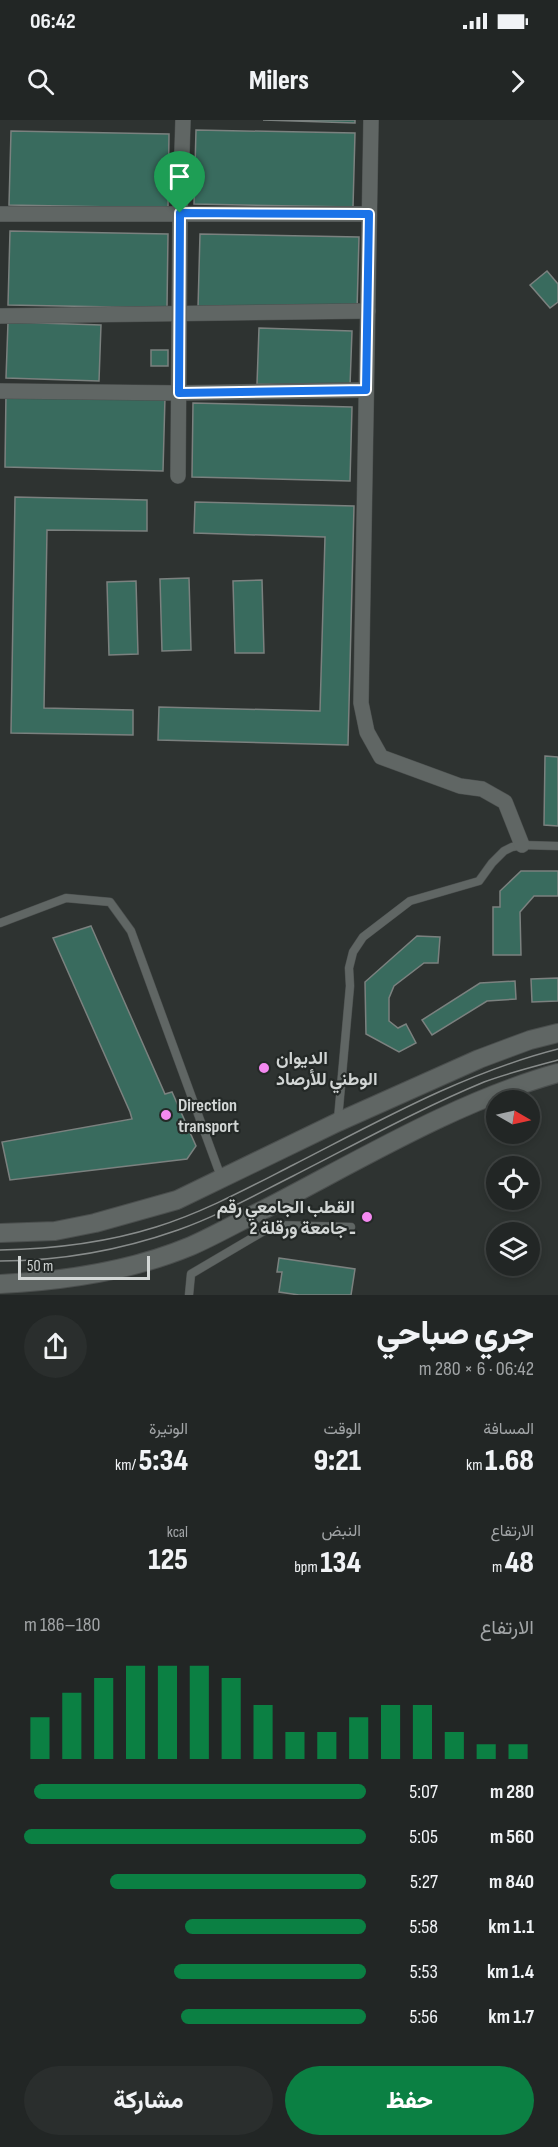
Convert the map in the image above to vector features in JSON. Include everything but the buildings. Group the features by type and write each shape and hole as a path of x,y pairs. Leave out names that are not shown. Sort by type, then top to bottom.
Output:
{"street":[{"path":"178,477 183,120"},
{"path":"371,120 361,703 367,732 381,757 460,786 482,789 506,802 522,845"},
{"path":"0,214 369,214"},
{"path":"0,316 368,311"},
{"path":"0,392 179,393 366,390"},
{"path":"0,1233 55,1231 95,1223 177,1200 338,1122 479,1059 530,1040 558,1033"},
{"path":"0,1284 50,1288 191,1246 453,1112 524,1083 558,1073"}],"lane":[{"path":"338,1122 350,986 349,968 353,952 363,938 410,901 479,881 504,850 522,845 558,846"},
{"path":"0,923 66,898 110,902 131,931 222,1178"},
{"path":"189,1295 191,1274 274,1225 351,1227"}],"tram line":[{"path":"0,1250 60,1247 98,1241 137,1233 174,1221 226,1199 422,1099 489,1071 558,1049"},
{"path":"0,1261 45,1259 90,1253 178,1230 236,1205 460,1092 493,1079 558,1060"}],"place":[{"name":"الديوان الوطني للأرصاد","path":"264,1068"},
{"name":"Direction transport","path":"166,1115"},
{"name":"القطب الجامعي رقم 2 ـ جامعة ورقلة","path":"367,1217"}],"route":[{"path":"180,213 369,214 366,390 179,393 180,213"}]}
